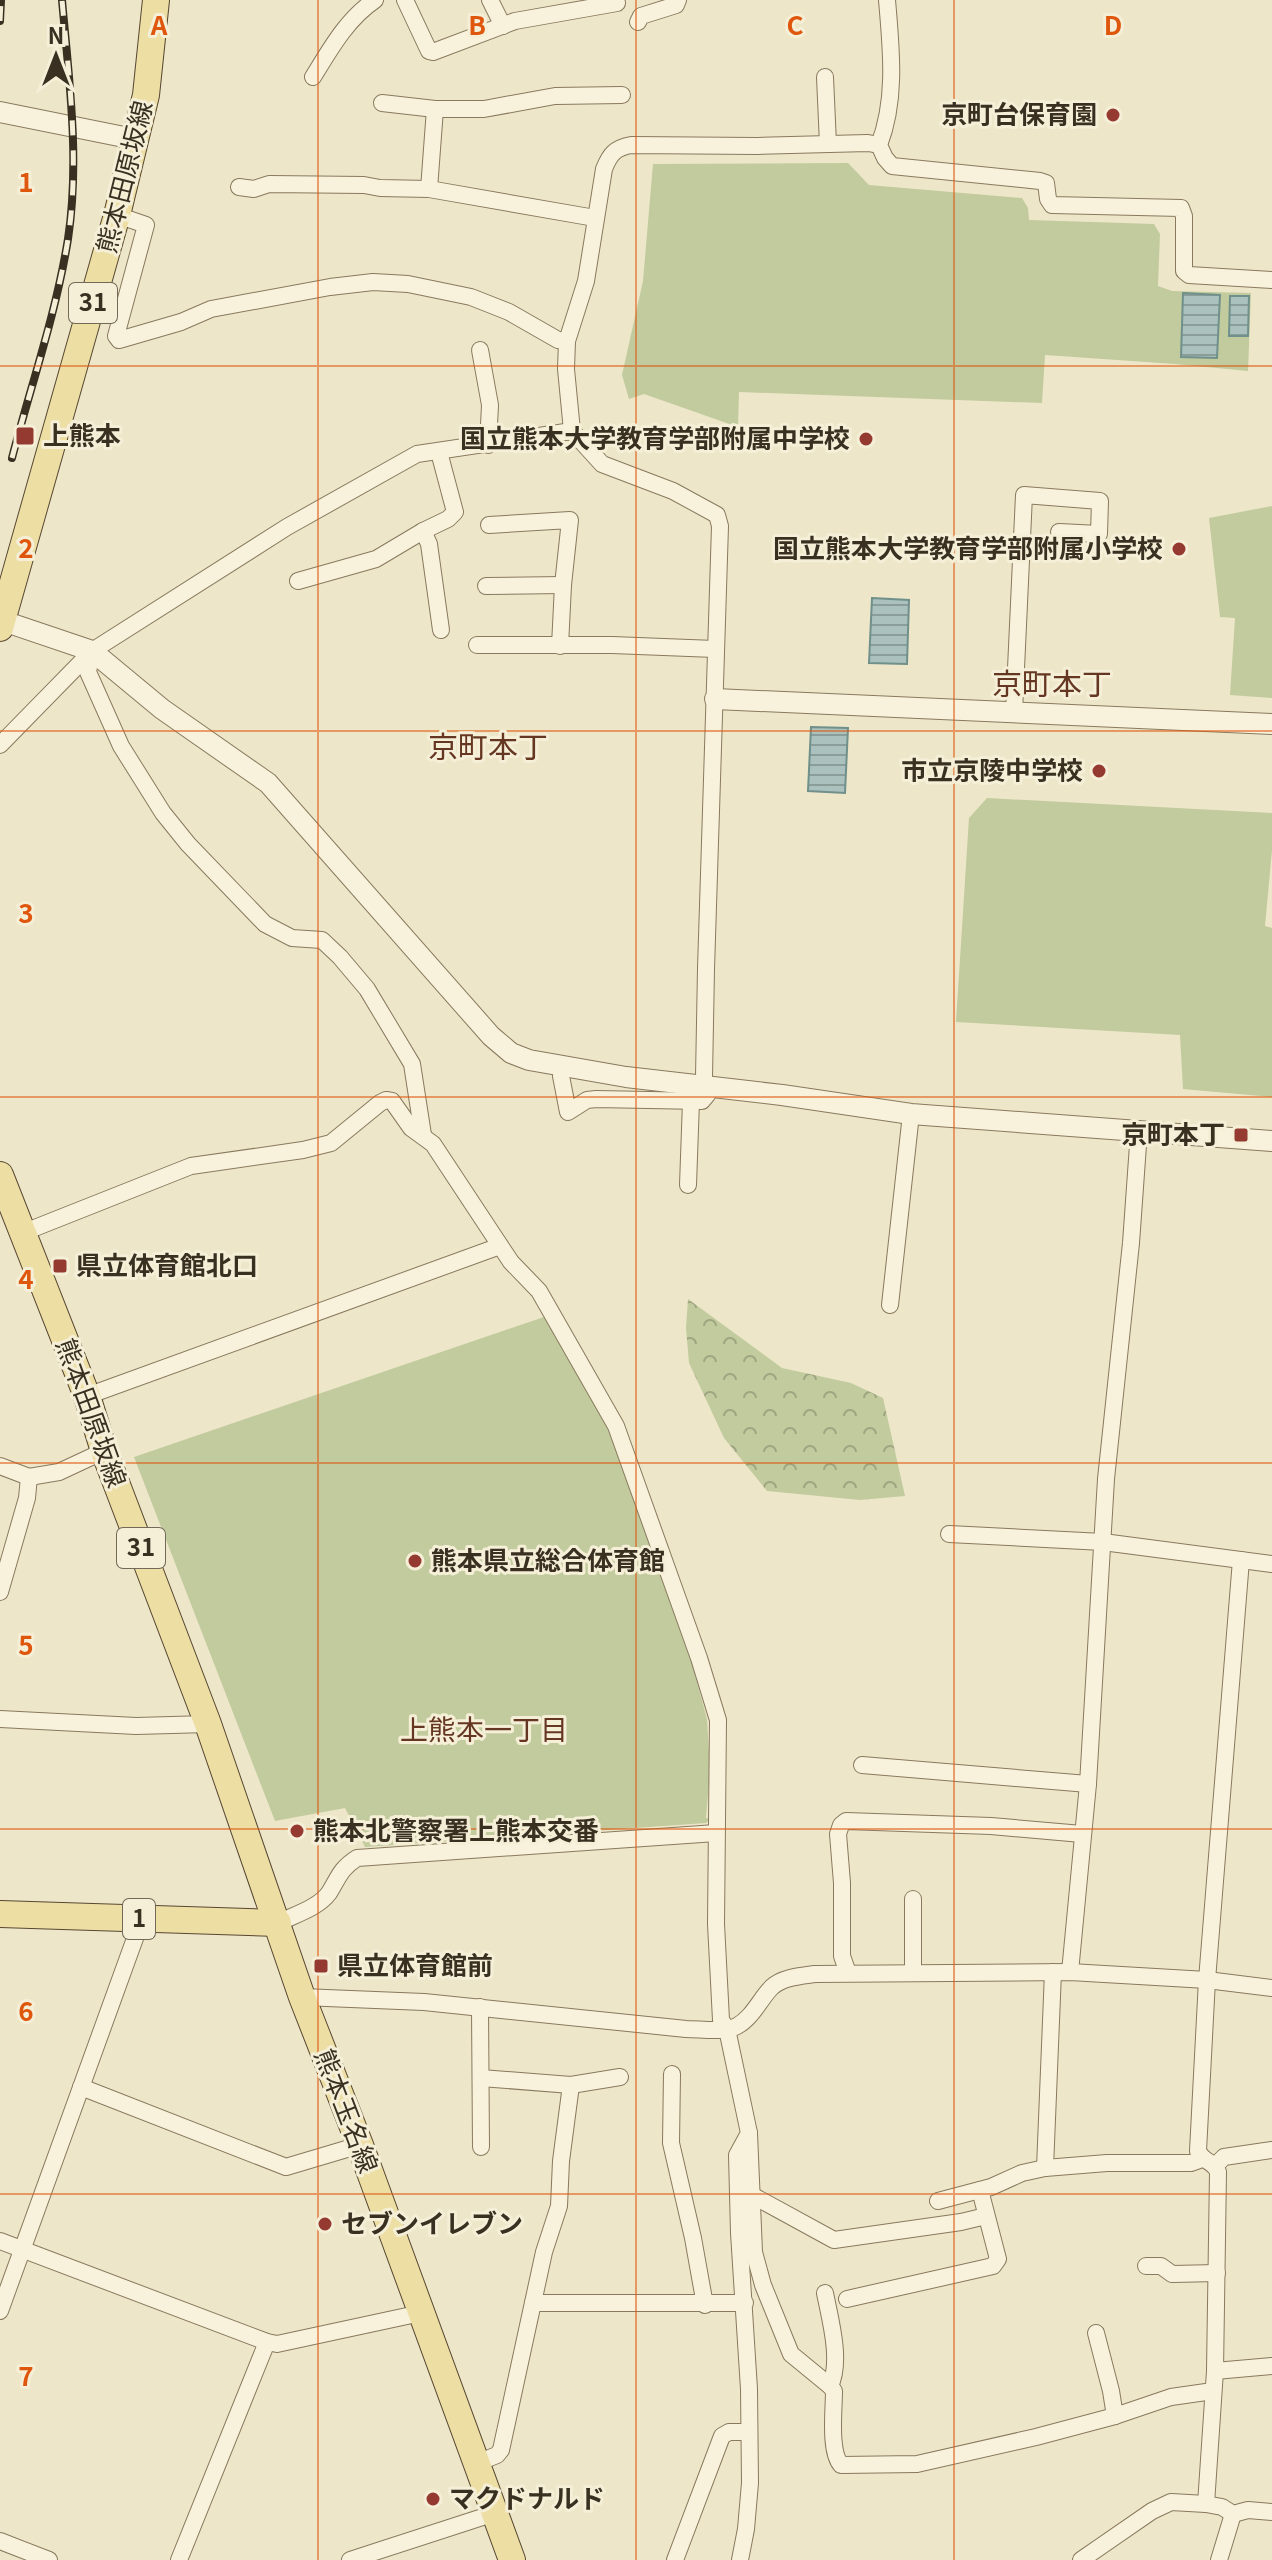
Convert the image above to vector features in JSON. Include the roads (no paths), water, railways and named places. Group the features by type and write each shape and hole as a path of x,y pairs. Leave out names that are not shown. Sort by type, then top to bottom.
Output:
{"main road":[{"name":"熊本田原坂線","path":"1,625 117,215 146,95 156,0"},
{"name":"熊本田原坂線","path":"0,1175 87,1396 104,1451 208,1724 278,1923"},
{"name":"1","path":"0,1914 278,1923"},
{"name":"熊本玉名線","path":"278,1923 302,1997 360,2145 512,2560"}],"street":[{"path":"313,77 342,32 359,11 375,0"},
{"path":"405,0 429,51 433,52 541,15 617,3"},
{"path":"490,0 503,26"},
{"path":"638,22 641,16 676,5 678,0"},
{"path":"887,0 892,56 889,105 879,145 892,166 1040,181 1046,183 1052,205 1181,208 1184,216 1184,271 1189,275 1272,280"},
{"path":"825,77 828,144"},
{"path":"382,103 435,109 489,109 555,96 622,95"},
{"path":"429,189 435,109"},
{"path":"0,112 134,139"},
{"path":"563,1067 561,1076 568,1112 587,1100 596,1099 705,1099 720,526 717,515 673,491 602,464 572,431 566,369 567,341 586,281 604,169 609,156 618,148 631,145 879,145"},
{"path":"239,187 254,189 269,184 429,189 595,218"},
{"path":"117,215 146,225 116,336 119,340 181,322 211,309 316,289 373,282 408,284 471,297 509,312 558,340 567,341"},
{"path":"480,350 490,405 488,445"},
{"path":"0,745 92,651 287,527 417,454 572,431"},
{"path":"298,581 376,559 448,519 455,512 439,452"},
{"path":"1014,712 1024,495 1100,501 1099,534 1059,532"},
{"path":"489,525 570,520 560,646"},
{"path":"423,531 429,544 441,630"},
{"path":"486,586 563,585"},
{"path":"1,625 92,651 162,709 268,783 491,1036 511,1053 563,1067 911,1114 1272,1141"},
{"path":"477,645 715,649"},
{"path":"92,651 88,672 121,746 163,813 188,844 265,924 292,938 322,940 367,989 412,1064 423,1135"},
{"path":"715,699 1272,724"},
{"path":"22,1233 191,1166 331,1143 386,1100 392,1101 411,1128 433,1144 500,1246 546,1302 616,1426 716,1708 716,1924 721,2020 727,2029 749,2133 754,2252 785,2346 834,2391 837,2461 841,2465 917,2464 1115,2416 1171,2397 1213,2391"},
{"path":"688,1185 691,1101"},
{"path":"890,1305 911,1114"},
{"path":"1045,2168 1061,1972 1088,1784 1106,1479 1131,1243 1139,1131"},
{"path":"87,1396 500,1246"},
{"path":"0,1466 29,1477 59,1472 104,1451"},
{"path":"0,1592 27,1498 29,1477"},
{"path":"949,1534 1103,1542 1272,1564"},
{"path":"1206,2504 1215,2371 1218,2172 1198,2151 1207,1980 1241,1560"},
{"path":"0,1719 136,1726 208,1724"},
{"path":"862,1765 1088,1784"},
{"path":"848,1973 842,1956 838,1834 846,1821 991,1826 1082,1834"},
{"path":"278,1923 319,1902 329,1893 345,1866 357,1858 716,1833"},
{"path":"913,1899 913,1972"},
{"path":"0,2311 142,1919"},
{"path":"302,1997 424,2002 686,2029 727,2029 739,2025 749,2016 773,1986 785,1979 815,1974 1061,1972 1207,1980 1272,1988"},
{"path":"480,2007 481,2147"},
{"path":"672,2074 671,2143 705,2305"},
{"path":"481,2078 571,2085 620,2077"},
{"path":"477,2463 497,2455 501,2450 544,2252 559,2206 561,2161 571,2085"},
{"path":"81,2087 286,2167 360,2145"},
{"path":"740,2560 750,2483 749,2389 737,2155 749,2133"},
{"path":"938,2201 1045,2168 1107,2163 1209,2163 1224,2157 1272,2150"},
{"path":"847,2299 993,2266 998,2259 980,2190"},
{"path":"751,2197 834,2240 986,2216"},
{"path":"0,2241 277,2344 421,2313"},
{"path":"1146,2266 1161,2266 1172,2274 1217,2273"},
{"path":"825,2293 835,2344 834,2379 830,2386"},
{"path":"533,2303 745,2303"},
{"path":"1096,2333 1115,2416"},
{"path":"179,2560 267,2342"},
{"path":"1215,2371 1272,2366"},
{"path":"675,2560 722,2436 729,2432 748,2432"},
{"path":"1081,2560 1171,2502 1222,2507 1233,2514 1248,2510 1272,2512"},
{"path":"350,2560 495,2513"},
{"path":"1219,2560 1233,2514"},
{"path":"0,2541 49,2560"}],"water":[{"path":"1183,293 1220,295 1217,358 1181,357"},
{"path":"1230,296 1249,296 1248,336 1229,336"},
{"path":"872,598 909,600 907,664 869,663"},
{"path":"811,727 848,728 845,793 808,791"}],"railway":[{"path":"0,21 1,0"},
{"path":"12,458 57,295 68,239 73,149 62,0"}],"place":[{"name":"京町台保育園","path":"1113,115"},
{"name":"上熊本","path":"25,436"},
{"name":"国立熊本大学教育学部附属中学校","path":"866,439"},
{"name":"国立熊本大学教育学部附属小学校","path":"1179,549"},
{"name":"市立京陵中学校","path":"1099,771"},
{"name":"京町本丁","path":"1241,1135"},
{"name":"県立体育館北口","path":"60,1266"},
{"name":"熊本県立総合体育館","path":"415,1561"},
{"name":"熊本北警察署上熊本交番","path":"297,1831"},
{"name":"県立体育館前","path":"321,1966"},
{"name":"セブンイレブン","path":"325,2224"},
{"name":"マクドナルド","path":"433,2499"}],"district":[{"name":"京町本丁","path":"1052,685"},
{"name":"京町本丁","path":"488,748"},
{"name":"上熊本一丁目","path":"484,1730"}]}
